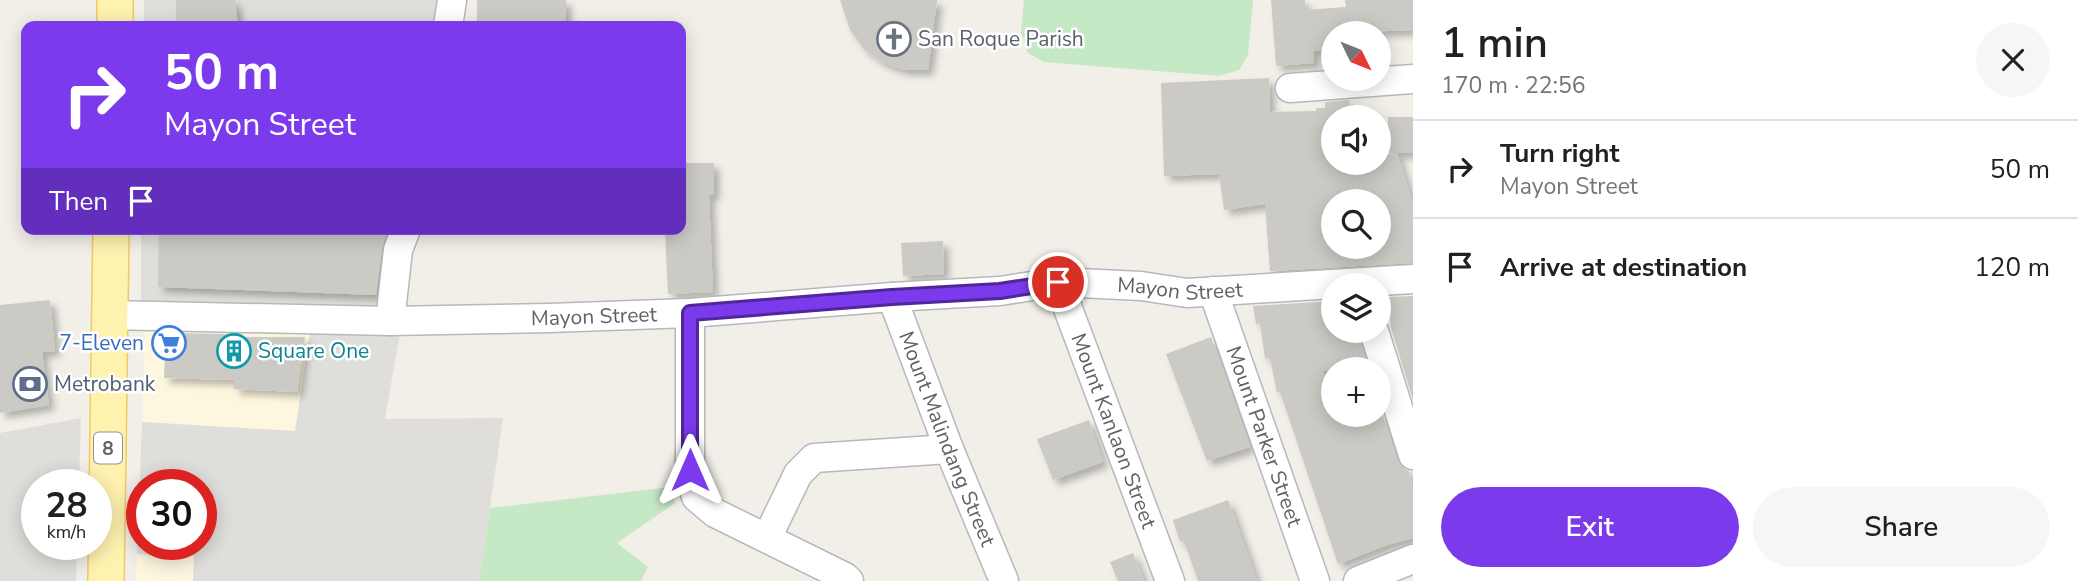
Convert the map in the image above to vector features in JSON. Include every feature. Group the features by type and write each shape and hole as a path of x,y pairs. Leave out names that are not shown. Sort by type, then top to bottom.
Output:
{"main road":[{"path":"115,0 115,21"},
{"name":"8","path":"106,581 111,235"}],"street":[{"path":"449,21 452,0"},
{"path":"1290,88 1413,79"},
{"path":"390,321 398,250 403,235"},
{"name":"Mayon Street","path":"1391,281 1413,279"},
{"name":"Mayon Street","path":"109,315 390,321 690,313 1000,291 1058,282 1141,286 1187,293 1321,286"},
{"name":"Mount Kanlaon Street","path":"1058,282 1170,581"},
{"name":"Mount Parker Street","path":"1213,291 1315,581"},
{"name":"Mount Malindang Street","path":"892,297 1004,581"},
{"path":"690,313 690,470 696,497 715,513 849,581"},
{"path":"1378,343 1413,455"},
{"path":"767,538 798,474 814,458 950,449"},
{"path":"1358,581 1413,559"}],"shaded area":[{"path":"144,0 440,0 437,21 144,21"},
{"path":"141,235 408,235 399,308 141,304"},
{"path":"145,332 310,332 295,431 142,422"},
{"path":"310,332 400,333 385,419 503,418 479,581 193,581 194,560 217,560 217,469 140,469 142,422 295,431"},
{"path":"81,418 79,469 21,469 21,560 77,560 76,581 0,581 0,433"},
{"path":"137,560 195,560 193,581 136,581"}],"green space":[{"path":"1024,0 1253,0 1248,55 1239,70 1219,76 1044,62 1028,53 1021,32"},
{"path":"671,487 675,503 617,543 648,567 641,581 479,581 490,508"}],"building":[{"path":"176,0 235,0 237,21 176,21"},
{"path":"477,0 566,0 566,21 477,21"},
{"name":"San Roque Parish","path":"840,0 937,0 928,70 904,70 882,62 864,49 850,30"},
{"path":"1271,0 1305,0 1305,10 1346,7 1345,0 1413,0 1413,30 1391,31 1391,21 1321,21 1321,51 1313,51 1314,63 1276,66"},
{"path":"1269,78 1270,112 1316,111 1316,108 1321,108 1321,175 1391,175 1391,154 1397,154 1413,203 1413,263 1270,271 1265,204 1224,210 1219,174 1164,176 1161,83"},
{"path":"1349,100 1349,105 1325,105 1325,102"},
{"path":"1391,117 1413,117 1413,153 1391,153"},
{"path":"686,163 714,163 714,195 709,195 713,292 668,294 665,235 686,235"},
{"path":"159,235 386,235 376,295 158,287"},
{"path":"943,241 944,274 903,276 901,243"},
{"path":"1413,296 1413,400 1391,328 1391,297"},
{"path":"50,300 55,351 42,352 49,405 0,413 0,305"},
{"path":"1321,302 1321,343 1361,343 1365,357 1321,357 1321,427 1387,427 1397,460 1401,467 1408,471 1413,487 1413,538 1338,564 1280,392 1277,393 1270,358 1265,359 1260,323 1256,324 1253,306"},
{"name":"Square One","path":"166,333 228,334 228,337 305,337 297,392 234,389 234,380 164,378"},
{"path":"1211,337 1250,447 1207,461 1166,354"},
{"path":"1089,420 1103,462 1053,480 1037,439"},
{"path":"1228,500 1257,581 1198,581 1184,541 1180,542 1173,520"},
{"path":"1133,553 1144,581 1118,581 1110,562"}],"place":[{"name":"San Roque Parish","path":"894,39"},
{"name":"7-Eleven","path":"169,343"},
{"name":"Square One","path":"234,351"},
{"name":"Metrobank","path":"30,384"}],"route":[{"path":"690,470 690,313 1000,291 1058,282"}]}
